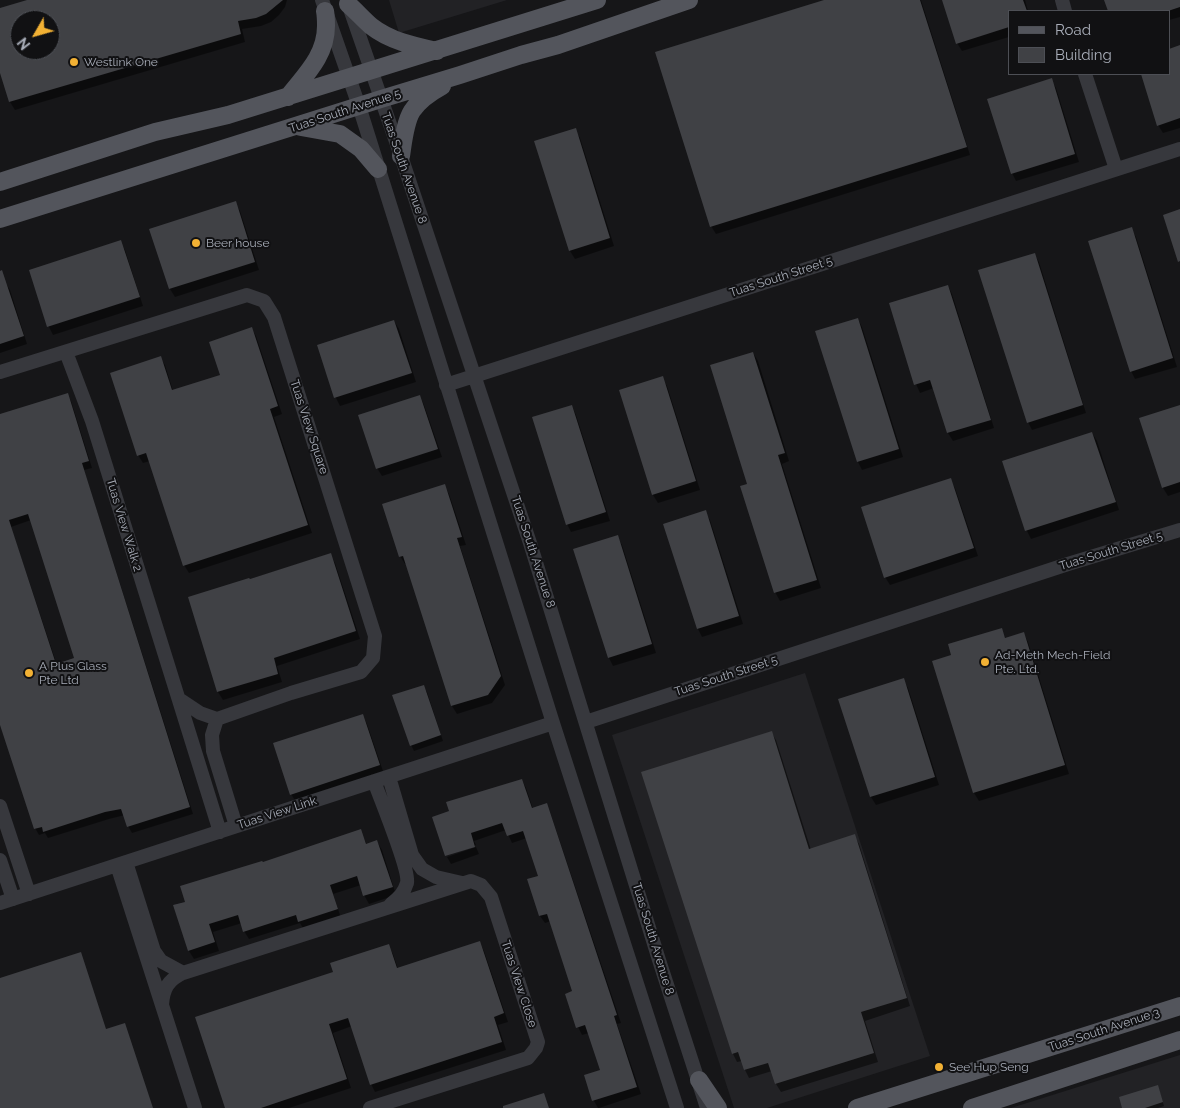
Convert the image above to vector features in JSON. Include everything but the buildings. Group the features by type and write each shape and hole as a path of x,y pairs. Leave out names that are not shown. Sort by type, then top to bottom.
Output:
{"main road":[{"path":"0,182 155,132 228,115 288,97 597,0"},
{"name":"Tuas South Avenue 5","path":"0,219 558,45 689,0"},
{"path":"348,2 372,26 385,34 407,44 437,51"},
{"path":"288,97 311,70 322,48 326,28 323,5"},
{"path":"401,156 411,112 418,103 439,87 460,75"},
{"path":"294,127 340,134 361,149 378,169"},
{"name":"Tuas South Avenue 3","path":"857,1108 1180,1006"},
{"path":"972,1108 1180,1040"},
{"path":"699,1080 718,1108"}],"street":[{"name":"Tuas South Avenue 8","path":"348,2 530,543 707,1108"},
{"name":"Tuas South Avenue 8","path":"323,5 359,106 553,723 677,1108"},
{"path":"1085,75 1116,169"},
{"name":"Tuas South Street 5","path":"446,385 1180,149"},
{"name":"Tuas View Square","path":"0,372 247,295 264,301 274,317 376,636 374,658 361,672 291,693 216,719"},
{"name":"Tuas View Walk 2","path":"66,352 92,421 220,832"},
{"name":"Tuas South Street 5","path":"586,722 1059,567 1180,530"},
{"path":"179,699 200,713 216,719 212,735 213,751 236,826"},
{"name":"Tuas View Link","path":"6,901 553,723"},
{"name":"Tuas View Close","path":"370,1108 528,1058 538,1042 490,897 481,884 472,881 464,884 436,877 422,869 412,856 388,777"},
{"path":"374,781 408,880 402,895 387,908"},
{"path":"0,806 29,894"},
{"path":"0,860 6,901"},
{"path":"121,864 154,951 161,962 183,973"},
{"path":"121,864 162,1006 195,1108"},
{"path":"162,1006 163,993 174,978 183,973 464,884"}],"shaded area":[{"path":"389,0 507,0 399,33"},
{"name":"See Hup Seng","path":"805,673 930,1056 767,1108 734,1108 612,735"},
{"path":"1180,1055 1180,1108 1011,1108"}],"place":[{"name":"Westlink One","path":"74,62"},
{"name":"Beer house","path":"196,243"},
{"name":"Ad-Meth Mech-Field Pte. Ltd.","path":"985,662"},
{"name":"A Plus Glass Pte Ltd","path":"29,673"},
{"name":"See Hup Seng","path":"939,1067"}]}
